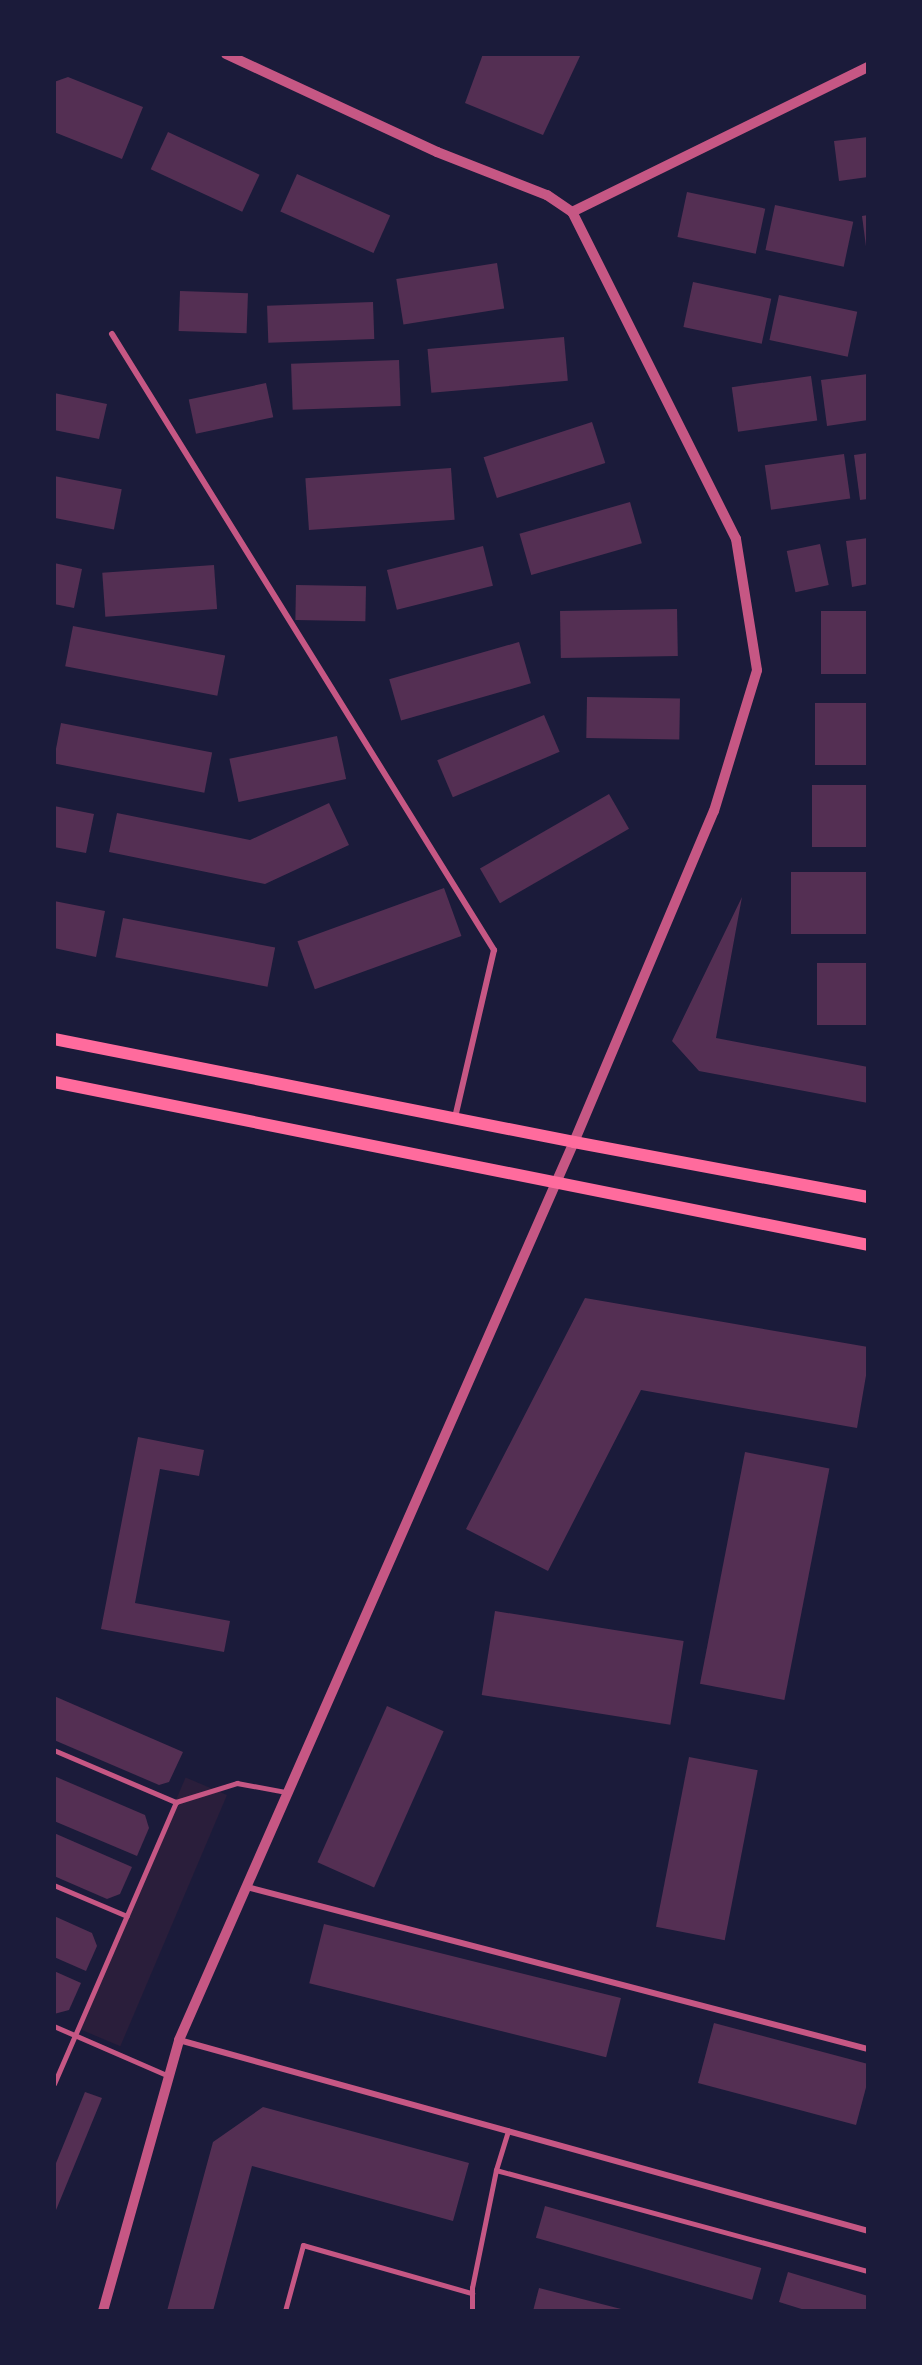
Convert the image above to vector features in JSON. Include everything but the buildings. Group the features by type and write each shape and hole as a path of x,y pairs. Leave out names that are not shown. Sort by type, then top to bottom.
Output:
{"main road":[{"path":"54,1039 574,1142 868,1197"},
{"path":"54,1082 868,1245"}],"street":[{"path":"103,2311 179,2040 574,1142 714,811 757,670 736,539 572,212 547,195 437,152 226,54"},
{"path":"572,212 868,67"},
{"path":"112,334 494,950 455,1117"},
{"path":"247,1887 868,2049"},
{"path":"179,2040 868,2231"}],"lane":[{"path":"54,1750 176,1802 237,1783 288,1792"},
{"path":"54,2084 176,1802"},
{"path":"54,1885 127,1916"},
{"path":"54,2026 169,2076"},
{"path":"472,2311 472,2293 496,2170 508,2131"},
{"path":"496,2170 868,2271"},
{"path":"285,2311 303,2245 472,2293"}],"shaded area":[{"path":"186,1777 227,1795 120,2046 79,2029"}]}
